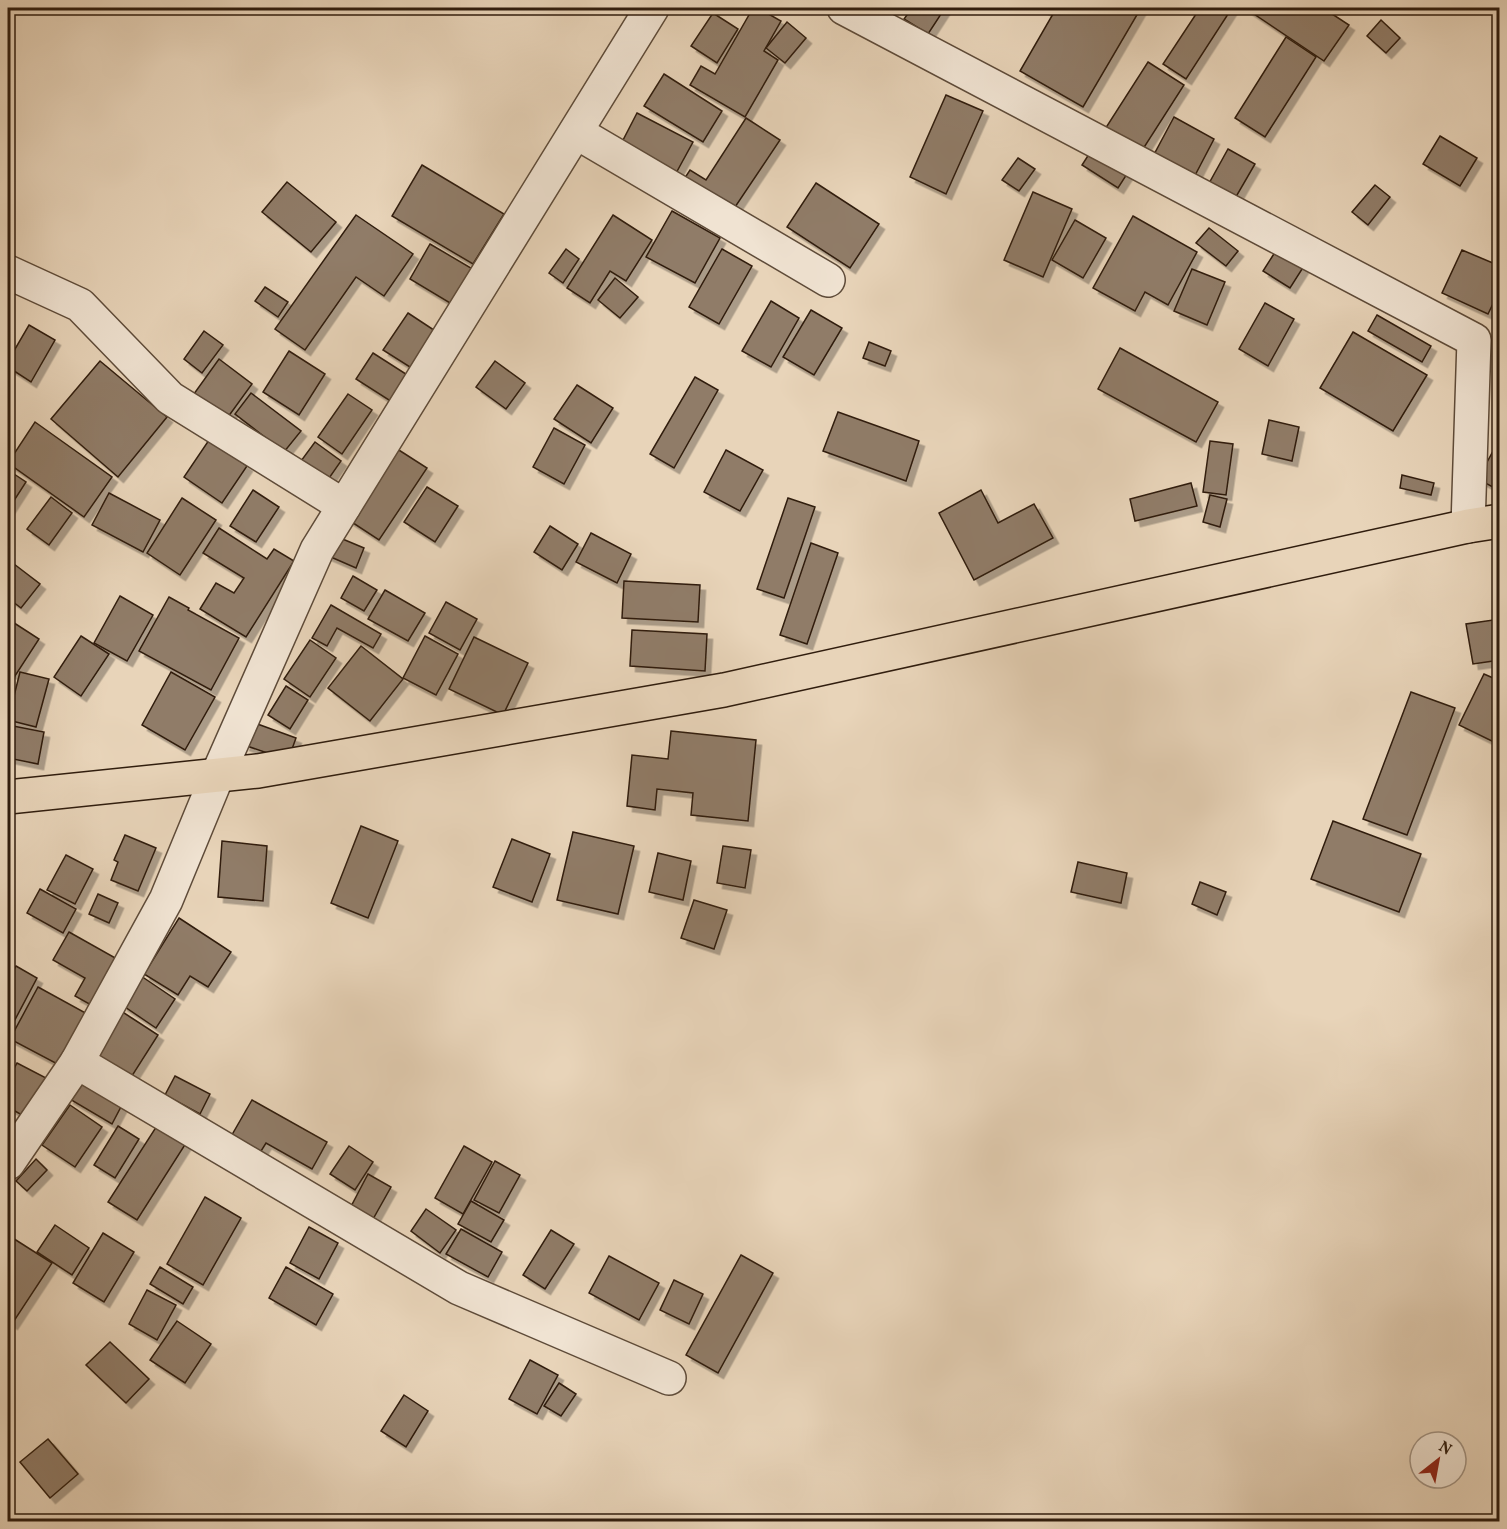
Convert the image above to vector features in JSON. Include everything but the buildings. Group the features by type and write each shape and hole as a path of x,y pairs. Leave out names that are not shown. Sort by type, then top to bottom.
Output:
{"main road":[{"path":"8,797 258,771 724,690 1468,526 1500,521"}],"street":[{"path":"8,1163 77,1062 166,900 218,774 317,550 652,8"},
{"path":"844,8 1474,339 1468,526"},
{"path":"576,132 828,280"},
{"path":"8,272 80,305 170,398 344,506"},
{"path":"77,1062 459,1288 669,1378"}]}
